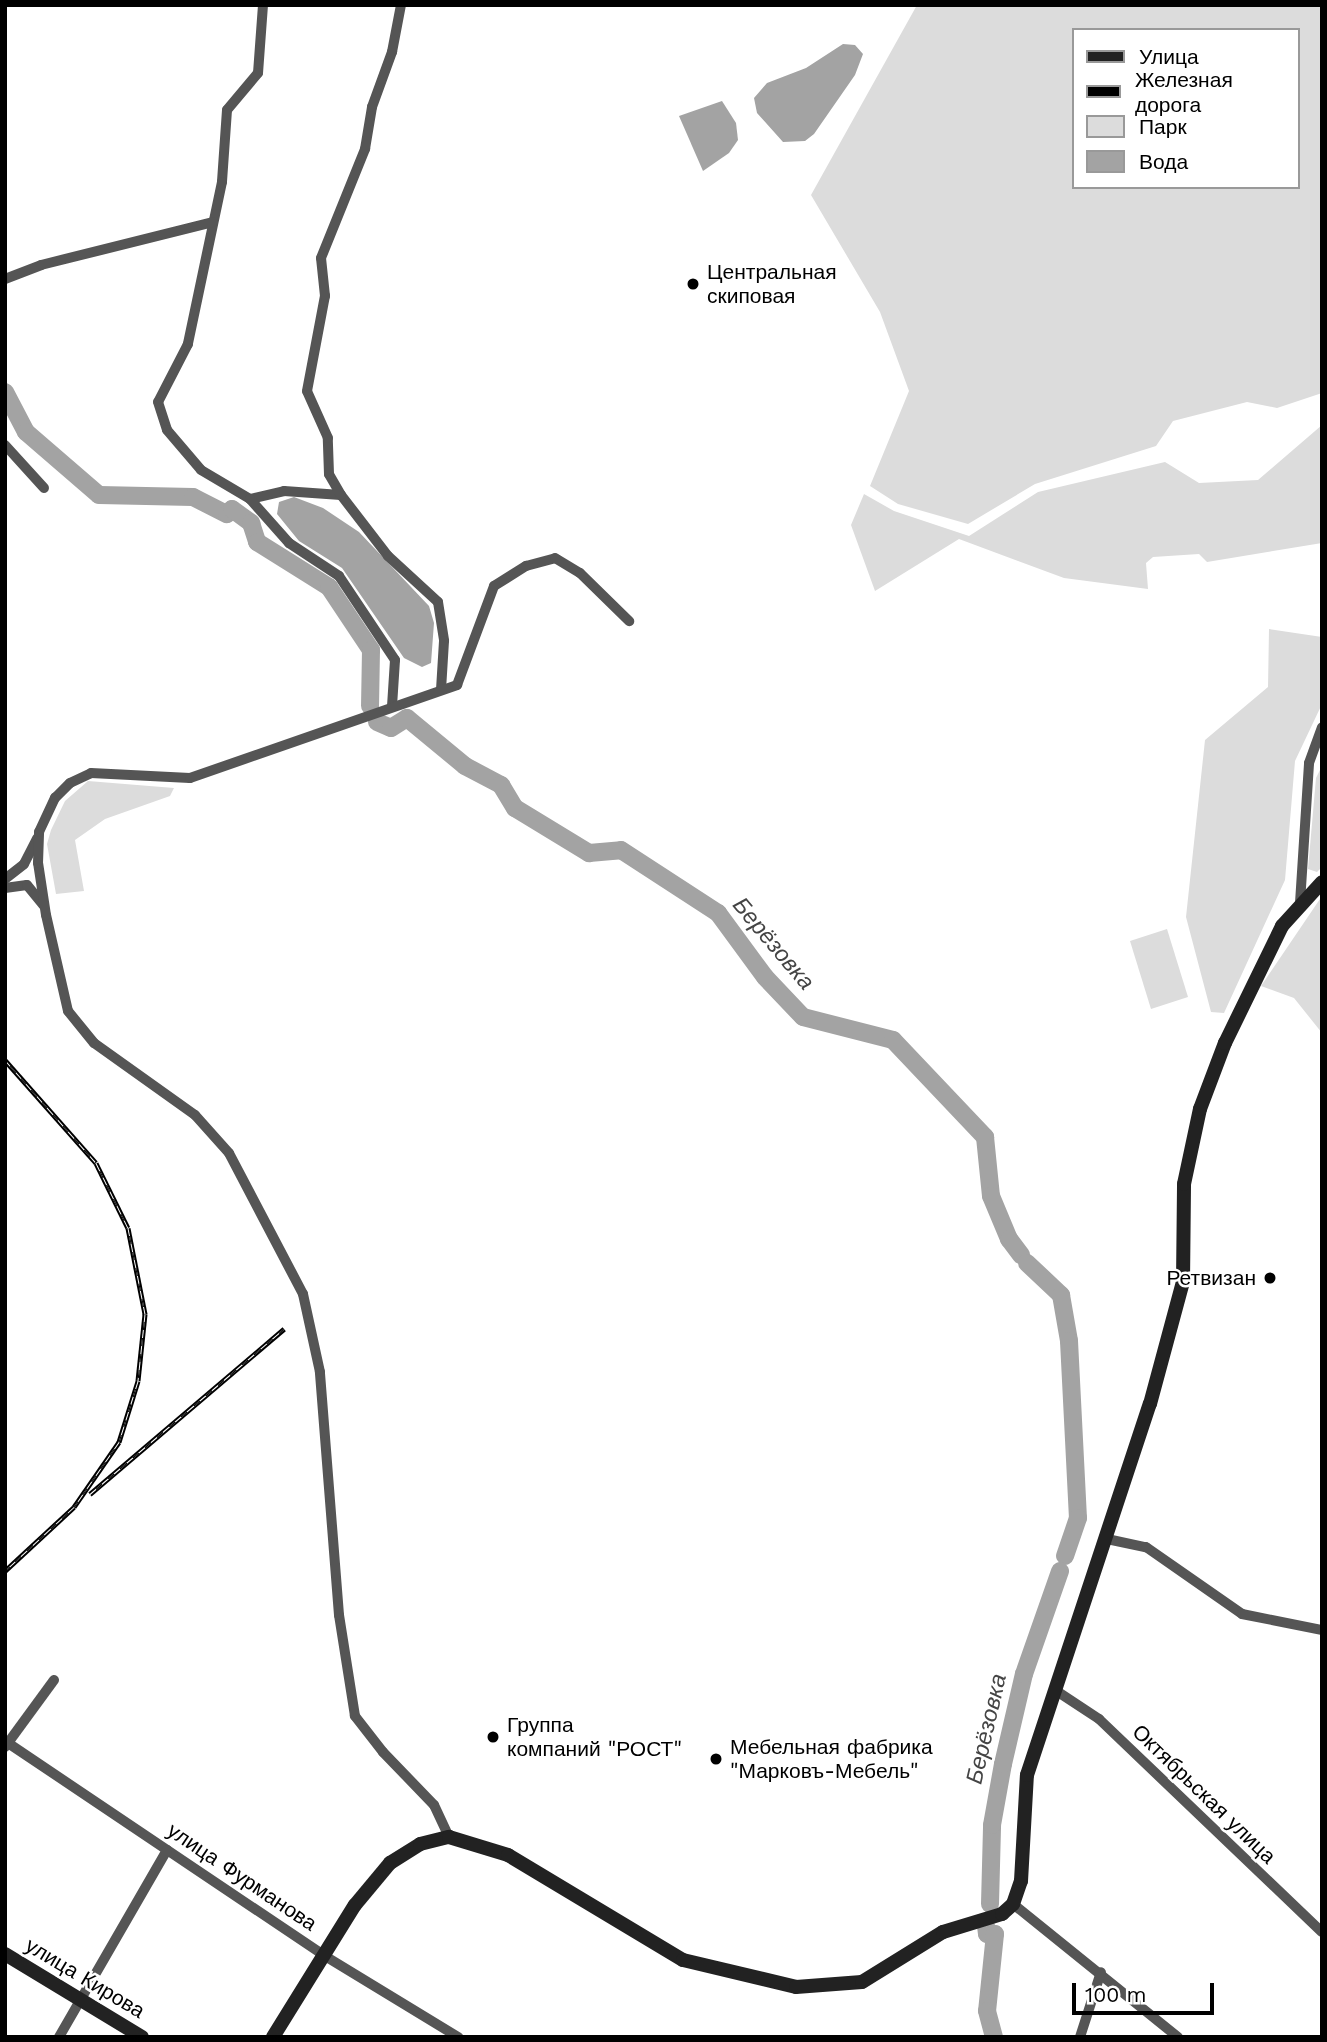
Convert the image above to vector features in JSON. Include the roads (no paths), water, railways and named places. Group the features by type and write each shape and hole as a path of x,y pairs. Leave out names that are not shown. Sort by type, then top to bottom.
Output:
{"street":[{"path":"263,5 258,73 227,110 222,182 188,344 158,402 167,430 201,470 250,499 289,543 339,576 395,660 393,707"},
{"path":"401,5 392,52 372,107 365,149 321,258 325,296 307,391 328,438 329,474 341,495 388,556 438,602 444,641 441,690"},
{"path":"5,279 41,265 213,222"},
{"path":"5,445 44,488"},
{"path":"250,499 284,491 341,495"},
{"path":"5,879 24,864 55,798 70,783 91,773 190,778 457,685 494,586 526,566 555,558 580,573 629,621"},
{"path":"1300,902 1309,763 1322,727"},
{"path":"39,832 45,907 59,985 77,1026 195,1115 229,1153 303,1294 320,1372 338,1615 355,1716 383,1752 434,1805 449,1837"},
{"path":"273,2037 355,1905 390,1863 421,1844 449,1837 508,1855 682,1960 796,1987 862,1982 943,1932 1002,1914 1013,1904 1021,1881 1027,1775 1107,1539 1183,1282 1184,1184 1200,1108 1225,1043 1282,926 1300,902 1322,882"},
{"path":"5,888 27,885 45,907"},
{"path":"1107,1539 1146,1547 1242,1614 1322,1630"},
{"path":"6,1744 54,1680"},
{"name":"Октябрьская улица","path":"1055,1690 1099,1719 1322,1932"},
{"name":"улица Фурманова","path":"6,1744 325,1955 458,2037"},
{"path":"59,2037 167,1850"},
{"path":"1013,1904 1101,1972 1178,2037"},
{"name":"улица Кирова","path":"5,1954 142,2037"},
{"path":"1080,2037 1101,1972"}],"water":[{"path":"843,44 855,45 863,54 855,75 814,134 805,141 783,142 757,113 754,98 767,83 806,68"},
{"path":"722,101 736,123 738,140 729,153 703,171 679,116"},
{"path":"294,497 323,508 359,532 429,606 434,623 431,663 422,667 404,658 342,568 299,541 277,514 279,502"}],"waterway":[{"name":"Берёзовка","path":"5,392 26,432 99,495 193,497 227,514 232,509 251,523 257,542 329,587 371,650 370,706"},
{"name":"Берёзовка","path":"377,722 391,728 407,718 465,766 501,785 515,808 589,853 621,850 718,913 765,977 803,1017 893,1040 985,1137 991,1196 1009,1239 1021,1255"},
{"name":"Берёзовка","path":"1027,1263 1061,1295 1069,1341 1078,1518 1065,1556"},
{"name":"Берёзовка","path":"990,1904 992,1825 1003,1764 1024,1674 1060,1571"},
{"name":"Берёзовка","path":"986,1926 987,1934 995,1934 987,2011 994,2037"}],"railway":[{"path":"5,1060 96,1163 128,1228 145,1314 138,1381 119,1442 74,1507 5,1571"},
{"path":"90,1494 284,1329"}],"place":[{"name":"Центральная скиповая","path":"693,284"},
{"name":"Ретвизан","path":"1270,1278"},
{"name":"Группа компаний \"РОСТ\"","path":"493,1737"},
{"name":"Мебельная фабрика \"Марковъ-Мебель\"","path":"716,1759"}]}
